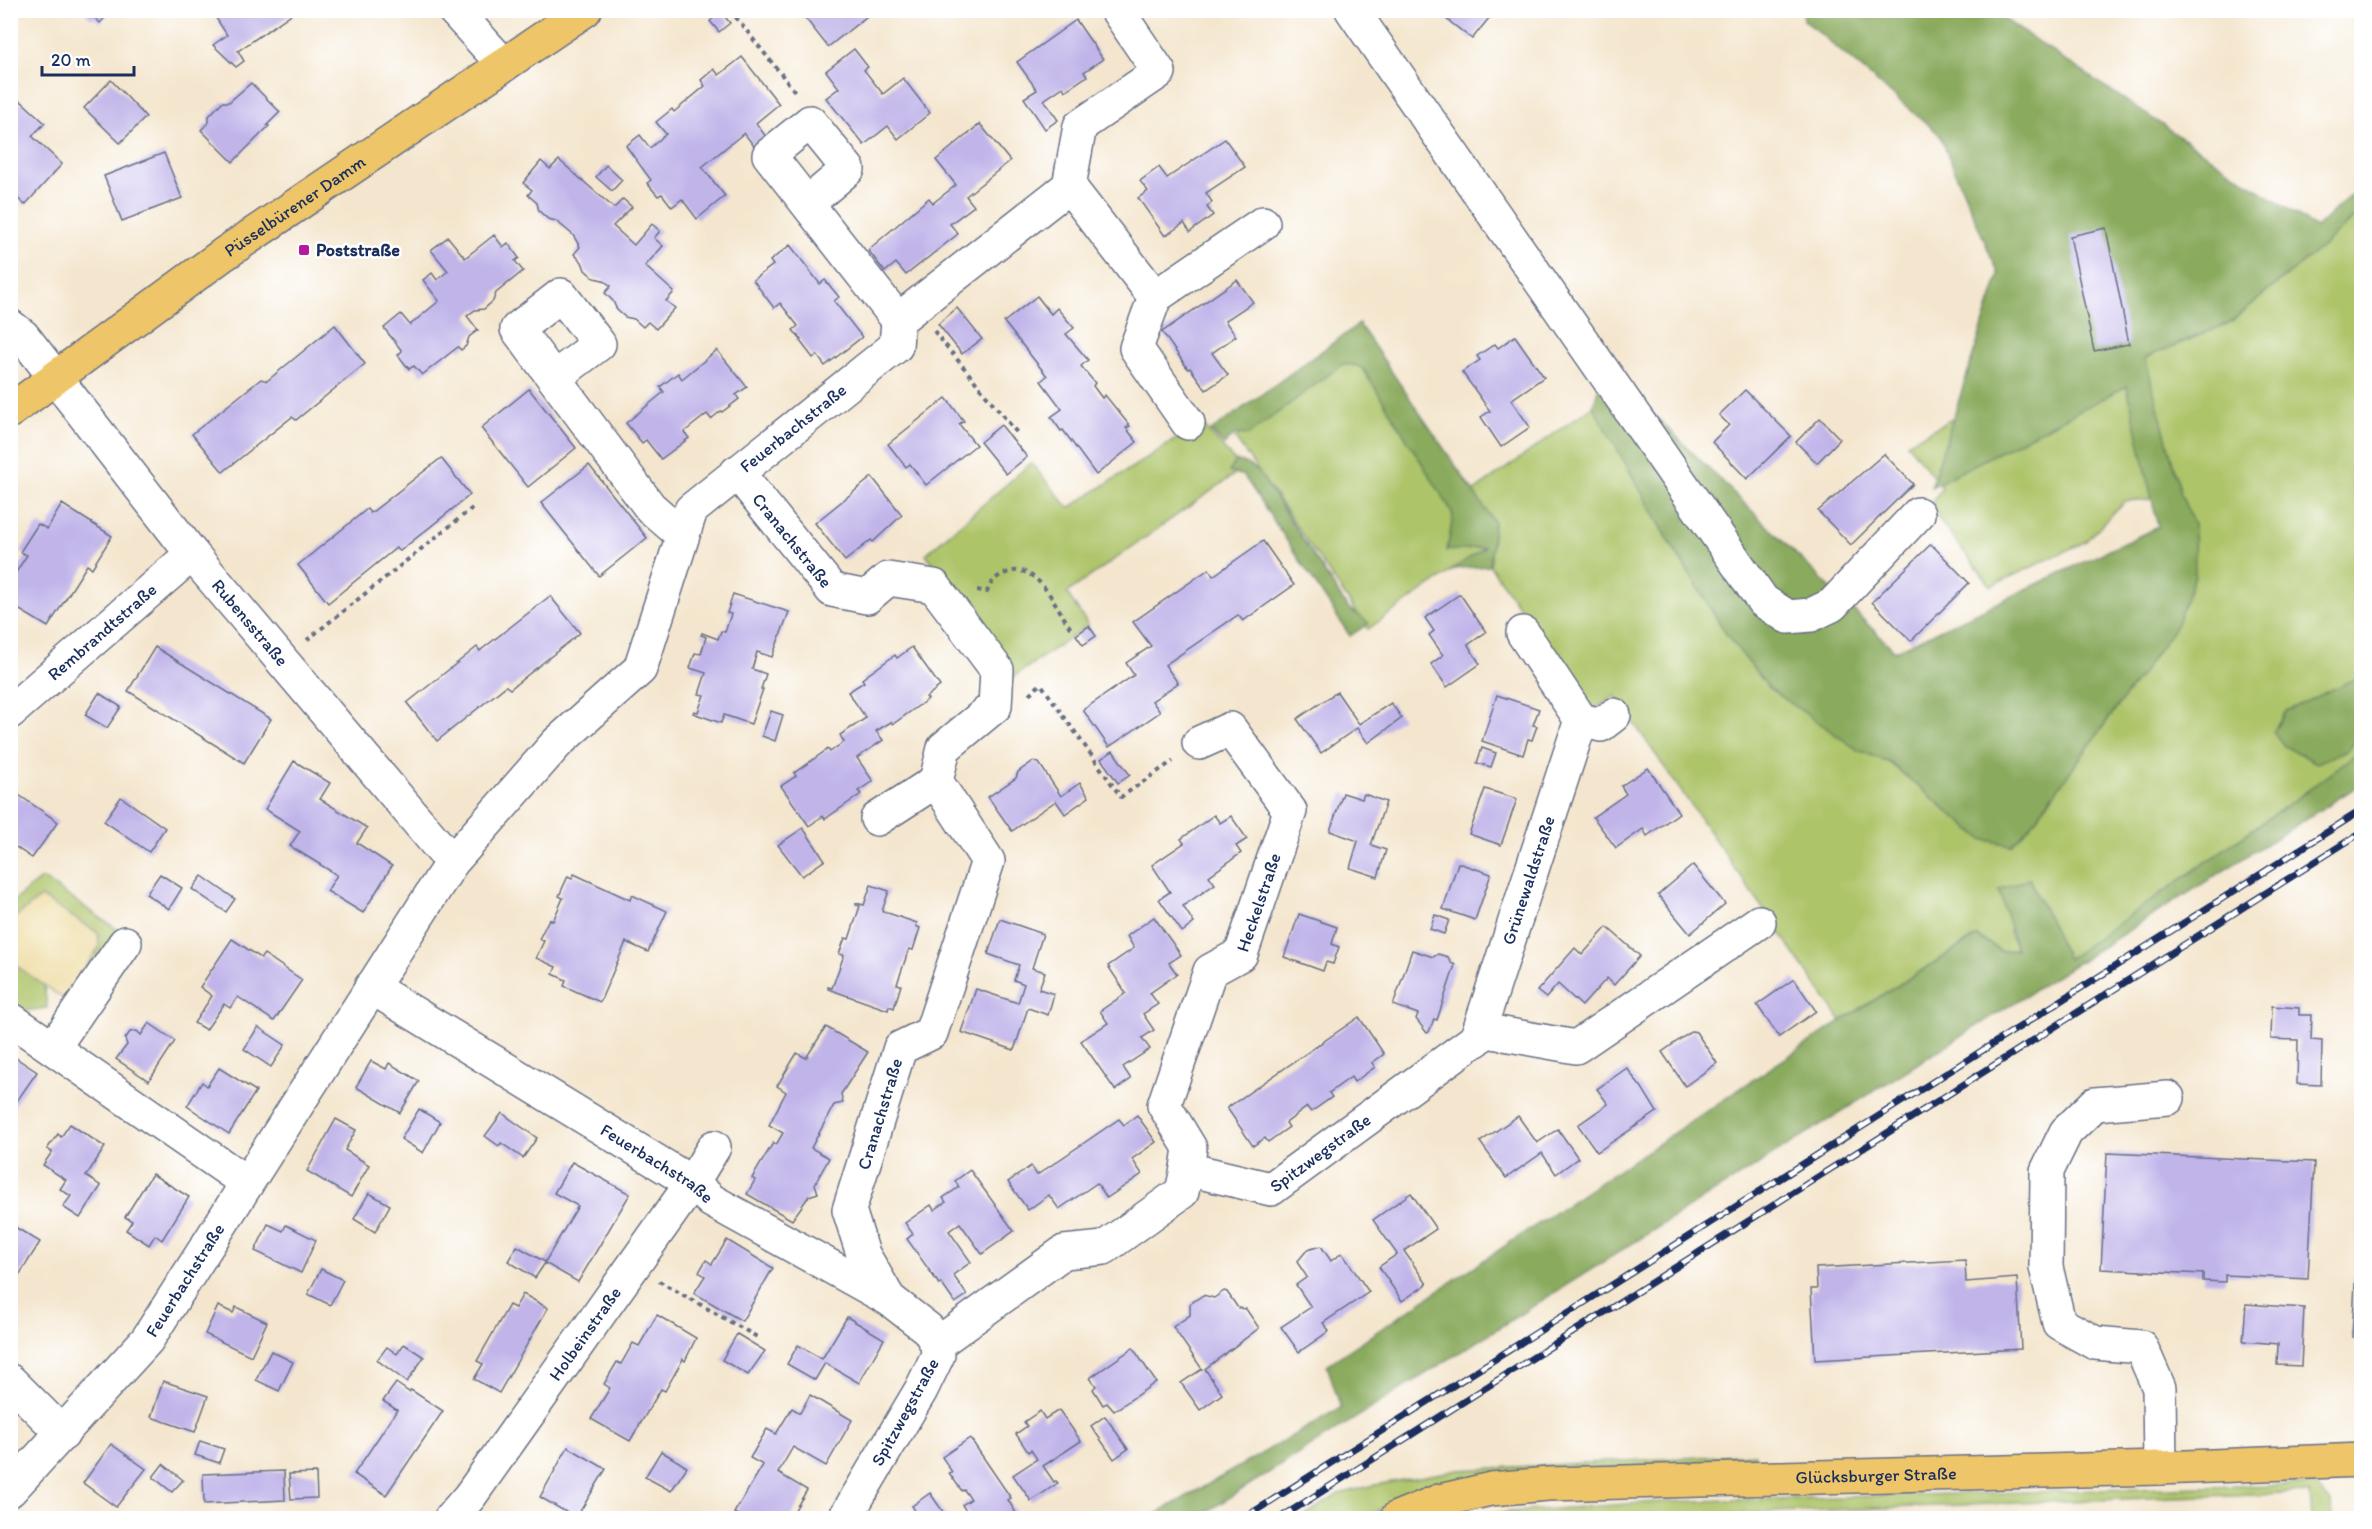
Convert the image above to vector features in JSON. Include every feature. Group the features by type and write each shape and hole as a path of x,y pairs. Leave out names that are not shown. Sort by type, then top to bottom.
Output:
{"main road":[{"name":"Püsselbürener Damm","path":"10,411 224,254 585,10"},
{"name":"Glücksburger Straße","path":"1397,1518 1449,1498 1491,1489 1548,1484 2160,1468 2361,1460"}],"street":[{"path":"454,10 504,65"},
{"path":"807,203 848,169 810,122 769,155 807,203 906,314 1069,186 1080,126 1159,72 1117,10"},
{"path":"1352,10 1763,601 1788,617 1811,615 1832,605 1918,514"},
{"path":"1069,186 1155,297"},
{"path":"1188,423 1136,348 1155,297 1263,222"},
{"name":"Feuerbachstraße","path":"10,1490 147,1340 452,862 557,743 640,669 681,535 691,510 896,346 906,314"},
{"path":"10,327 23,336 55,378"},
{"name":"Rubensstraße","path":"55,378 192,554 452,862"},
{"path":"554,378 650,507 681,535"},
{"name":"Cranachstraße","path":"737,472 832,590 867,597 888,579 934,586 997,670 995,706"},
{"name":"Rembrandtstraße","path":"10,712 192,554"},
{"path":"1523,633 1581,720 1601,725 1614,715"},
{"path":"877,819 936,782 944,748 995,706"},
{"name":"Grünewaldstraße","path":"1476,1040 1581,720"},
{"name":"Heckelstraße","path":"1187,1169 1190,1148 1164,1105 1210,971 1241,954 1290,811 1230,729 1199,743"},
{"name":"Cranachstraße","path":"890,1299 863,1254 849,1210 900,1048 931,1033 988,861 936,782"},
{"name":"Spitzwegstraße","path":"845,1518 921,1390 938,1355 937,1344 1064,1252 1104,1248 1182,1192 1187,1169 1271,1189 1487,1031 1576,1047 1760,922"},
{"path":"53,1048 125,943"},
{"name":"Feuerbachstraße","path":"371,987 692,1183 712,1201 890,1299 928,1329 937,1344"},
{"path":"12,1020 247,1183"},
{"path":"2160,1468 2159,1388 2142,1347 2096,1343 2059,1323 2046,1268 2047,1171 2066,1132 2095,1104 2168,1098"},
{"name":"Holbeinstraße","path":"451,1518 470,1496 692,1183 714,1147"},
{"path":"10,1382 63,1434"}],"path":[{"path":"730,10 809,110 810,122"},
{"path":"906,314 1018,434"},
{"path":"281,660 475,506"},
{"path":"946,601 962,590 970,588 987,592 991,582 1000,575 1011,571 1026,570 1039,580 1071,629"},
{"path":"995,706 1016,703 1041,684 1121,797 1199,743"},
{"path":"633,1266 757,1337"}],"green space":[{"path":"1803,11 1992,11 2316,228 2361,185 2361,211 2328,242 2229,323 2145,358 2182,497 2194,524 2195,576 2176,626 2030,827 2011,845 1982,839 1890,763 1858,750 1769,688 1727,635 1671,544 1593,406 1605,367 1895,651 2158,527 2127,386 1931,487 1999,275 1939,134 1804,20"},
{"path":"2361,211 2361,750 2310,789 2068,959 2029,879 2009,932 2016,949 2002,952 1977,936 1841,1021 1615,696 1592,711 1490,566 1494,522 1473,492 1593,406 1671,544 1727,635 1769,688 1858,749 1890,763 1982,839 2011,845 2030,827 2116,709 2182,497 2125,501 2085,542 1991,586 1929,507 1942,488 1907,443 2054,364 2229,323 2328,242"},
{"path":"1359,324 1494,522 1490,566 1459,568 1449,572 1485,547 1447,551 1453,516 1451,510 1364,370 1358,366 1343,364 1248,435 1235,434 1224,445 1211,431"},
{"path":"1353,356 1486,547 1368,629 1235,438"},
{"path":"1201,423 1242,469 1067,593 1088,625 1012,678 926,554 1031,463 1069,508"},
{"path":"1236,461 1245,463 1258,471 1347,607 1369,623 1350,636 1244,476 1229,472"},
{"path":"2354,679 2361,681 2361,734 2348,750 2317,763 2284,746 2273,731 2286,711"},
{"path":"2361,750 2361,784 1197,1518 1149,1518 1341,1408 1327,1365 1841,1021 1977,936 2002,952 2016,949 1999,890 2029,879 2068,959 2310,789"},
{"path":"42,878 121,932 68,1002 69,992 99,947 41,897 11,921 11,903"},
{"path":"10,962 44,985 47,1008 14,1012 11,1009"},
{"path":"1755,1454 1750,1462 1560,1469 1464,1478 1425,1488 1364,1518 1300,1518 1339,1494 1458,1470"},
{"path":"2315,1484 2331,1503 2332,1518 2312,1518 2310,1492 1617,1518 1457,1518 1497,1513 1659,1502"}],"sand":[{"path":"41,897 98,933 99,947 64,999 11,962 11,921"}],"building":[{"path":"82,10 112,10 100,23 95,18 90,18"},
{"path":"211,10 297,10 238,51 244,61 236,67 213,45 227,35"},
{"path":"799,10 863,10 867,16 828,47"},
{"path":"1019,10 1032,10 1023,16"},
{"path":"1443,10 1492,10 1494,12 1472,39 1440,14"},
{"path":"721,12 730,23 719,32 710,21"},
{"path":"1076,20 1103,59 1084,72 1087,76 1065,91 1063,87 1044,100 1058,120 1045,129 1024,98 1037,90 1017,62"},
{"path":"854,49 868,67 864,70 883,94 903,78 930,113 898,139 888,126 864,145 826,98 839,88 826,71"},
{"path":"742,57 779,104 756,123 769,141 757,150 744,133 702,167 725,196 697,219 682,199 672,207 662,194 658,196 647,183 651,180 626,146 640,135 650,148 666,134 656,122 672,109 674,112 705,86 701,80 714,69 719,75"},
{"path":"111,80 146,117 120,143 84,108"},
{"path":"251,83 280,112 233,162 201,130 209,122 209,116 222,102 229,102"},
{"path":"21,101 45,123 32,136 62,164 25,205 10,191 10,132 18,124 10,118 10,113"},
{"path":"980,124 1010,161 966,196 974,206 950,224 958,234 906,275 896,263 885,272 868,250 929,198 933,203 956,185 936,160"},
{"path":"1225,139 1245,167 1206,193 1212,202 1207,207 1213,215 1190,232 1184,223 1165,236 1138,198 1148,191 1140,181 1159,167 1167,178"},
{"path":"164,153 182,198 122,221 104,176"},
{"path":"559,160 614,208 623,199 632,207 613,226 634,245 652,224 660,231 654,238 663,246 645,266 674,292 666,301 675,308 656,329 648,322 643,327 617,310 613,301 605,293 611,286 603,280 594,278 574,254 580,247 573,235 539,211 537,203 528,195 532,190 523,183 541,161 550,169"},
{"path":"606,165 622,180 612,191 596,177"},
{"path":"2106,228 2129,344 2094,351 2070,236"},
{"path":"494,235 503,247 508,243 519,258 515,261 523,271 496,293 493,301 484,309 475,310 467,316 478,330 469,337 466,346 461,350 458,347 422,375 414,366 409,369 398,355 402,351 384,328 401,314 410,325 439,301 423,280 432,273 437,280 448,271 431,250 448,237 465,258"},
{"path":"790,245 820,284 825,280 839,297 834,301 862,337 825,366 817,355 813,358 800,341 793,330 798,326 780,303 774,308 753,280 773,265 770,261"},
{"path":"1237,280 1253,302 1225,321 1236,336 1212,353 1228,375 1206,390 1162,332"},
{"path":"1037,296 1051,314 1057,308 1074,328 1066,334 1088,360 1081,366 1095,383 1093,386 1102,398 1105,395 1130,426 1126,428 1137,442 1096,475 1051,417 1062,409 1041,381 1047,376 1004,322"},
{"path":"957,308 982,339 962,354 938,324"},
{"path":"335,325 365,364 296,420 292,417 223,472 192,434 261,379 267,381"},
{"path":"1515,336 1544,377 1511,400 1530,427 1501,447 1481,417 1490,411 1462,372 1480,360 1477,356 1495,344 1498,348"},
{"path":"717,350 747,387 736,395 739,399 722,412 711,419 707,414 684,432 689,438 661,459 646,440 642,443 626,423 664,392 660,387 678,373 682,379"},
{"path":"529,389 576,448 528,487 481,428"},
{"path":"1745,390 1791,436 1747,479 1712,442 1729,425 1719,415"},
{"path":"946,398 964,421 959,424 976,445 926,485 910,464 906,467 888,444"},
{"path":"1820,418 1840,439 1817,463 1796,442"},
{"path":"1001,425 1027,457 1006,474 980,442"},
{"path":"1884,454 1913,484 1851,545 1818,511"},
{"path":"441,458 470,495 400,551 396,548 328,603 298,565 367,509 370,513 372,512"},
{"path":"589,465 647,538 599,576 541,503"},
{"path":"872,477 902,515 873,542 871,540 845,561 815,523"},
{"path":"62,504 112,536 92,568 87,565 48,627 10,604 10,571 15,574 27,555 20,552 38,524 47,529"},
{"path":"1263,541 1294,585 1243,621 1238,615 1165,665 1178,683 1152,701 1160,712 1109,747 1083,710 1134,675 1126,663 1151,646 1133,622 1209,569 1213,576"},
{"path":"1931,544 1969,583 1911,641 1872,602"},
{"path":"733,594 789,612 772,657 757,652 752,669 766,674 751,724 724,715 721,723 693,713 698,712 704,695 699,694 706,673 690,668 695,653 701,654 706,637 701,635 702,633 718,639 721,631 725,632 731,614 727,613"},
{"path":"1460,594 1486,632 1468,645 1480,664 1447,687 1431,664 1443,655 1429,635 1434,631 1425,618"},
{"path":"550,596 580,633 510,689 506,686 437,741 407,703 477,647 480,651"},
{"path":"1089,626 1096,636 1083,645 1076,635"},
{"path":"155,647 271,719 244,763 128,691"},
{"path":"912,647 940,686 926,697 928,699 893,724 891,722 876,731 883,740 857,758 873,781 858,791 861,794 825,819 823,816 809,826 781,786 796,776 794,773 828,749 830,752 844,742 840,735 866,718 848,692 864,682 862,679 895,655 897,658"},
{"path":"1337,692 1359,724 1391,703 1402,718 1368,743 1357,728 1321,753 1297,719"},
{"path":"99,693 121,707 107,728 85,715"},
{"path":"1497,695 1539,709 1533,725 1537,726 1532,740 1528,739 1523,755 1482,741"},
{"path":"771,711 783,715 775,741 762,736"},
{"path":"1482,748 1496,753 1491,767 1477,763"},
{"path":"1113,751 1130,775 1118,783 1101,759"},
{"path":"294,761 330,783 320,799 367,828 357,843 392,866 363,913 327,891 337,875 290,846 300,831 265,809"},
{"path":"1032,762 1039,763 1061,796 1080,783 1089,797 1065,814 1056,801 1012,831 988,797 1016,778 1018,772"},
{"path":"1648,768 1679,813 1647,836 1643,829 1616,848 1593,817 1626,794 1621,786"},
{"path":"1485,789 1517,799 1501,845 1469,834"},
{"path":"13,791 58,822 32,858 10,843 10,795"},
{"path":"1343,793 1362,799 1364,794 1386,802 1371,845 1386,850 1378,877 1350,868 1358,841 1330,831"},
{"path":"121,797 165,828 149,852 104,821"},
{"path":"1214,815 1220,823 1231,816 1247,839 1236,846 1241,853 1209,876 1215,884 1183,906 1194,923 1182,932 1159,899 1170,892 1152,865 1184,843 1181,839"},
{"path":"803,828 825,860 802,876 778,845"},
{"path":"1458,863 1491,874 1475,920 1443,909"},
{"path":"1693,865 1725,904 1690,934 1658,895"},
{"path":"160,874 182,888 169,909 146,894"},
{"path":"574,874 630,900 632,895 667,911 648,952 626,942 600,1002 564,986 566,980 553,974 556,967 536,958 544,941 539,939 549,919 553,921 563,898 559,896 568,876 572,878"},
{"path":"202,876 235,899 226,912 192,889"},
{"path":"871,885 889,891 882,911 917,923 916,926 920,928 913,950 909,949 897,984 901,985 894,1008 889,1006 888,1010 828,989 828,987 832,988 844,955 839,954 845,938 849,939 860,906 856,903 864,905"},
{"path":"1299,914 1337,927 1332,944 1339,947 1333,964 1326,962 1323,971 1284,957"},
{"path":"1435,915 1449,920 1444,934 1430,929"},
{"path":"1154,917 1181,955 1169,963 1177,974 1150,993 1158,1004 1143,1014 1154,1030 1142,1038 1150,1049 1123,1067 1131,1079 1115,1090 1081,1041 1108,1023 1100,1011 1126,993 1108,966 1134,948 1127,936"},
{"path":"1000,919 1043,934 1032,968 1045,972 1039,989 1054,994 1048,1015 1028,1008 1014,1050 961,1032 976,989 1018,1003 1024,984 1014,980 1019,965 988,954"},
{"path":"1607,927 1640,956 1614,985 1607,978 1582,1006 1558,984 1546,998 1537,991 1575,948 1582,955"},
{"path":"232,939 261,958 264,954 302,980 274,1021 238,997 230,1008 224,1004 206,1030 194,1023 212,996 200,987"},
{"path":"1412,950 1433,957 1438,954 1448,957 1455,965 1437,1020 1434,1019 1427,1033 1416,1019 1418,1014 1393,1005"},
{"path":"1794,979 1816,1011 1779,1037 1757,1005"},
{"path":"2272,1006 2299,1008 2299,1015 2312,1015 2311,1040 2322,1041 2321,1085 2297,1084 2298,1040 2271,1039"},
{"path":"1359,1017 1384,1054 1372,1063 1375,1067 1354,1082 1351,1077 1329,1093 1332,1097 1311,1112 1307,1107 1286,1123 1289,1127 1268,1142 1265,1138 1253,1146 1227,1108"},
{"path":"149,1023 175,1041 149,1081 116,1059 127,1045 125,1039 130,1032 137,1031 141,1035"},
{"path":"258,1027 285,1045 271,1067 244,1049"},
{"path":"826,1027 868,1052 841,1094 843,1103 834,1105 811,1148 829,1158 815,1184 818,1193 809,1196 792,1220 747,1194 755,1180 752,1178 773,1143 776,1145 783,1133 769,1125 786,1092 777,1086 797,1053 806,1058"},
{"path":"1692,1031 1696,1032 1717,1063 1685,1086 1662,1052"},
{"path":"10,1054 37,1072 10,1111"},
{"path":"371,1061 386,1069 389,1063 419,1081 400,1113 356,1087"},
{"path":"219,1068 256,1091 229,1134 187,1106 202,1082 207,1086"},
{"path":"1627,1068 1657,1112 1597,1152 1578,1125 1608,1104 1597,1089"},
{"path":"419,1109 440,1122 423,1153 401,1139"},
{"path":"502,1113 537,1138 523,1158 501,1143 499,1146 485,1136"},
{"path":"1137,1115 1156,1142 1132,1159 1142,1174 1107,1198 1097,1183 1059,1209 1049,1195 1028,1210 1008,1182 1031,1166 1037,1175 1119,1119 1124,1125"},
{"path":"1518,1116 1537,1143 1558,1129 1578,1158 1556,1174 1542,1153 1506,1178 1480,1142"},
{"path":"336,1119 356,1130 345,1150 369,1165 351,1197 307,1171"},
{"path":"70,1124 105,1147 86,1176 101,1186 80,1218 63,1207 71,1196 60,1189 66,1180 43,1165 52,1152 47,1149 58,1134 61,1137"},
{"path":"2107,1153 2314,1162 2308,1279 2225,1275 2225,1282 2203,1281 2203,1274 2101,1269"},
{"path":"572,1162 630,1194 578,1282 545,1263 535,1278 508,1261 517,1246 545,1262 578,1206 554,1193"},
{"path":"970,1170 1014,1231 982,1254 960,1223 949,1231 971,1262 953,1275 967,1295 955,1303 907,1239 913,1234 905,1223 931,1205 934,1210 946,1202 943,1198 959,1187 955,1181"},
{"path":"152,1174 189,1197 162,1240 155,1235 149,1245 126,1230 132,1221 125,1217"},
{"path":"369,1193 390,1205 375,1232 354,1219"},
{"path":"1411,1193 1436,1229 1404,1251 1427,1284 1402,1301 1379,1267 1397,1254 1373,1220"},
{"path":"2360,1194 2361,1337 2352,1337"},
{"path":"10,1224 40,1242 10,1290"},
{"path":"268,1224 283,1231 286,1225 316,1240 301,1273 255,1251"},
{"path":"727,1240 773,1268 742,1321 694,1293 705,1276 699,1272 706,1260 712,1264"},
{"path":"1321,1246 1331,1261 1342,1253 1369,1292 1323,1323 1329,1331 1299,1352 1281,1327 1311,1307 1296,1285 1307,1277 1297,1262 1307,1250"},
{"path":"1965,1260 1966,1282 2017,1278 2021,1349 1815,1360 1811,1289 1817,1289 1816,1268"},
{"path":"321,1269 343,1280 330,1305 308,1294"},
{"path":"1224,1291 1238,1308 1246,1309 1259,1328 1205,1369 1222,1394 1200,1410 1181,1383 1202,1369 1173,1327 1190,1315 1190,1304 1203,1295 1214,1298"},
{"path":"523,1294 548,1308 499,1393 474,1379 483,1364 477,1361 509,1305 515,1308"},
{"path":"2246,1304 2304,1308 2301,1366 2277,1365 2278,1344 2243,1341"},
{"path":"218,1306 233,1313 236,1307 267,1322 251,1356 205,1334"},
{"path":"657,1315 696,1338 685,1361 683,1359 665,1391 661,1389 630,1441 591,1419 610,1388 604,1384 617,1362 621,1364 633,1343 639,1346"},
{"path":"847,1317 884,1339 859,1383 825,1363 815,1380 787,1364 798,1345 822,1359"},
{"path":"737,1334 765,1351 748,1375 722,1360"},
{"path":"404,1344 424,1357 407,1382 377,1360 387,1347 397,1354"},
{"path":"1133,1348 1156,1382 1114,1411 1107,1403 1103,1405 1093,1389 1096,1386 1090,1378"},
{"path":"271,1351 293,1362 279,1391 256,1380"},
{"path":"163,1381 208,1396 195,1432 151,1417"},
{"path":"396,1383 443,1411 386,1495 354,1474 397,1410 383,1401"},
{"path":"810,1395 852,1420 826,1466 793,1447 778,1473 807,1490 790,1518 743,1518 734,1513 763,1465 750,1458 767,1429 776,1434 792,1408 800,1413"},
{"path":"1059,1410 1081,1441 1043,1466 1054,1482 1058,1483 1031,1501 1013,1475 1037,1459 1031,1450 1028,1452 1016,1434 1027,1426 1024,1422 1040,1411 1045,1419"},
{"path":"1105,1416 1128,1449 1114,1459 1091,1426"},
{"path":"970,1438 1011,1498 1008,1500 1016,1513 1008,1518 971,1518 962,1505 971,1499 949,1473 952,1472 942,1457"},
{"path":"200,1441 224,1449 219,1463 195,1455"},
{"path":"111,1444 146,1469 116,1507 83,1483"},
{"path":"568,1447 606,1469 576,1518 540,1497"},
{"path":"661,1451 687,1467 671,1491 645,1477"},
{"path":"163,1464 183,1480 172,1492 153,1477"},
{"path":"284,1471 285,1500 204,1504 203,1474"},
{"path":"316,1473 317,1498 291,1499 289,1474"},
{"path":"930,1493 946,1516 943,1518 907,1518 916,1512 912,1506"}],"railway":[{"path":"1244,1518 2362,810"},
{"path":"1280,1518 2362,832"}],"place":[{"name":"Poststraße","path":"304,250"}]}
